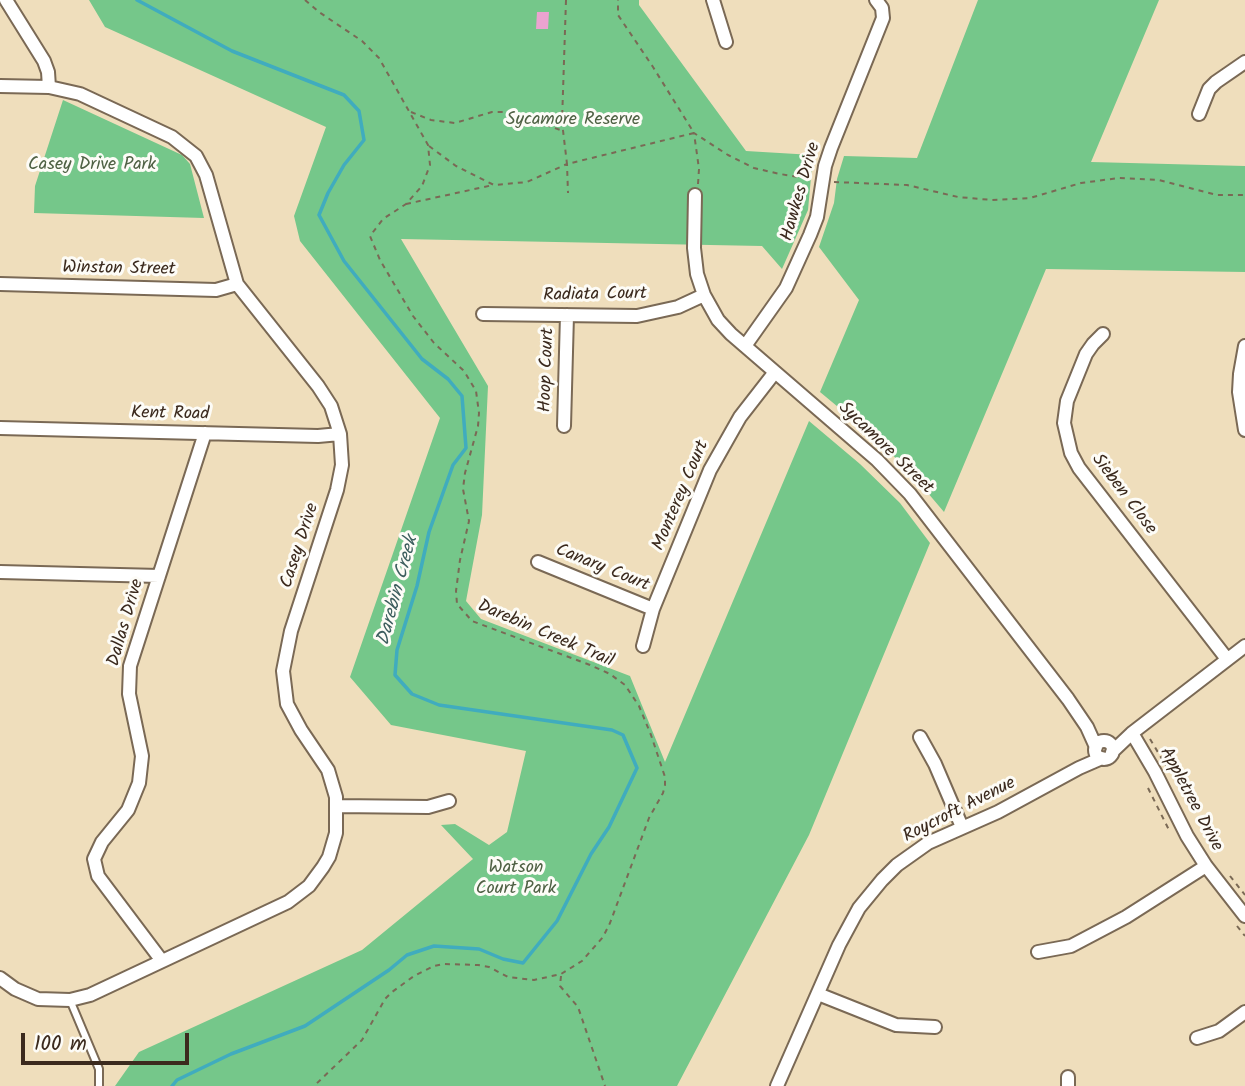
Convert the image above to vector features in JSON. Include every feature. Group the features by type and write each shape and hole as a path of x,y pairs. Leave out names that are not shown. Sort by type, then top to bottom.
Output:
{"street":[{"path":"6,0 44,61 49,87"},
{"path":"713,0 726,42"},
{"name":"Hawkes Drive","path":"745,346 775,307 795,270 817,217 831,148 883,18 884,12 879,1"},
{"path":"1199,114 1209,89 1245,62"},
{"name":"Casey Drive","path":"0,86 49,87 80,94 172,136 191,150 201,162 206,175 237,284 331,406 340,434 342,465 337,490 291,631 283,671 288,704 334,785 337,806 336,833 329,857 317,876 298,895 277,908 90,995 70,1000 38,999 15,989 0,978"},
{"name":"Sycamore Street","path":"695,195 695,262 704,295 718,320 877,460 910,494 1102,748"},
{"name":"Winston Street","path":"0,284 216,290 237,284"},
{"name":"Radiata Court","path":"483,314 637,316 678,307 704,295"},
{"name":"Hoop Court","path":"564,426 567,315"},
{"name":"Sieben Close","path":"1103,334 1086,354 1068,401 1064,423 1071,453 1087,478 1227,660"},
{"path":"1245,346 1239,392 1245,430"},
{"name":"Monterey Court","path":"643,646 653,609 710,470 740,417 775,372"},
{"name":"Kent Road","path":"0,428 318,436 340,434"},
{"name":"Dallas Drive","path":"162,961 98,876 94,859 102,842 128,810 139,783 140,742 130,702 128,678 133,652 205,433"},
{"name":"Canary Court","path":"538,562 653,609"},
{"path":"0,572 159,576"},
{"name":"Roycroft Avenue","path":"776,1086 859,908 882,880 912,853 998,812 1079,768 1102,748 1132,733 1245,646"},
{"name":"Appletree Drive","path":"1132,733 1187,836 1206,866 1245,916"},
{"path":"920,737 935,764 962,827"},
{"path":"337,806 428,807 449,801"},
{"path":"1038,952 1071,946 1126,917 1206,866"},
{"path":"818,994 895,1025 935,1027"},
{"path":"1197,1038 1219,1031 1245,1012"}],"lane":[{"path":"70,1000 99,1069 99,1086"}],"path":[{"path":"305,0 370,48 386,69 428,145 456,166 494,185"},
{"path":"566,0 563,131 568,192"},
{"path":"618,0 618,15 694,133 699,169 695,195"},
{"path":"410,112 431,120 455,123 492,112 509,112 563,131"},
{"path":"406,204 494,185 527,182 567,164 694,133 754,168 854,184 908,186 958,197 992,200 1030,198 1081,183 1119,178 1159,180 1217,195 1245,195"},
{"name":"Darebin Creek Trail","path":"314,1086 362,1040 385,999 414,975 444,964 478,965 521,980 534,980 561,974 582,961 603,937 610,923 649,818 663,793 665,777 639,706 625,685 610,674 590,665 472,621 457,604 460,560 469,521 463,489 478,426 478,401 464,371 434,343 413,316 380,260 370,236 383,219 416,194 427,176 430,155 428,145"},
{"path":"561,974 560,986 578,1007 605,1086"}],"green space":[{"path":"89,0 639,0 639,5 746,151 813,155 808,210 782,269 762,246 401,239 488,386 482,515 466,601 481,619 630,676 665,762 809,421 860,464 900,503 930,543 809,835 677,1086 115,1086 139,1052 362,950 473,859 441,825 455,824 489,845 507,832 526,751 391,725 350,677 440,418 300,241 294,216 326,127 105,27"},
{"path":"978,0 1159,0 1091,162 1245,166 1245,272 1046,269 944,512 879,441 820,392 859,300 819,247 834,203 844,156 917,158"},
{"name":"Casey Drive Park","path":"63,100 182,155 190,164 204,218 34,213 35,186"}],"building":[{"path":"537,12 549,12 548,29 536,29"}],"waterway":[{"name":"Darebin Creek","path":"137,0 232,51 344,95 359,111 364,140 344,165 319,215 344,261 422,359 448,379 462,396 466,448 453,465 429,532 417,586 397,650 395,675 412,694 439,705 612,730 623,735 637,768 609,827 591,854 557,921 523,963 503,959 479,949 434,946 407,955 305,1026 231,1054 177,1080 172,1086"}],"park label":[{"name":"Sycamore Reserve","path":"573,121"},
{"name":"Watson Court Park","path":"516,879"}]}
